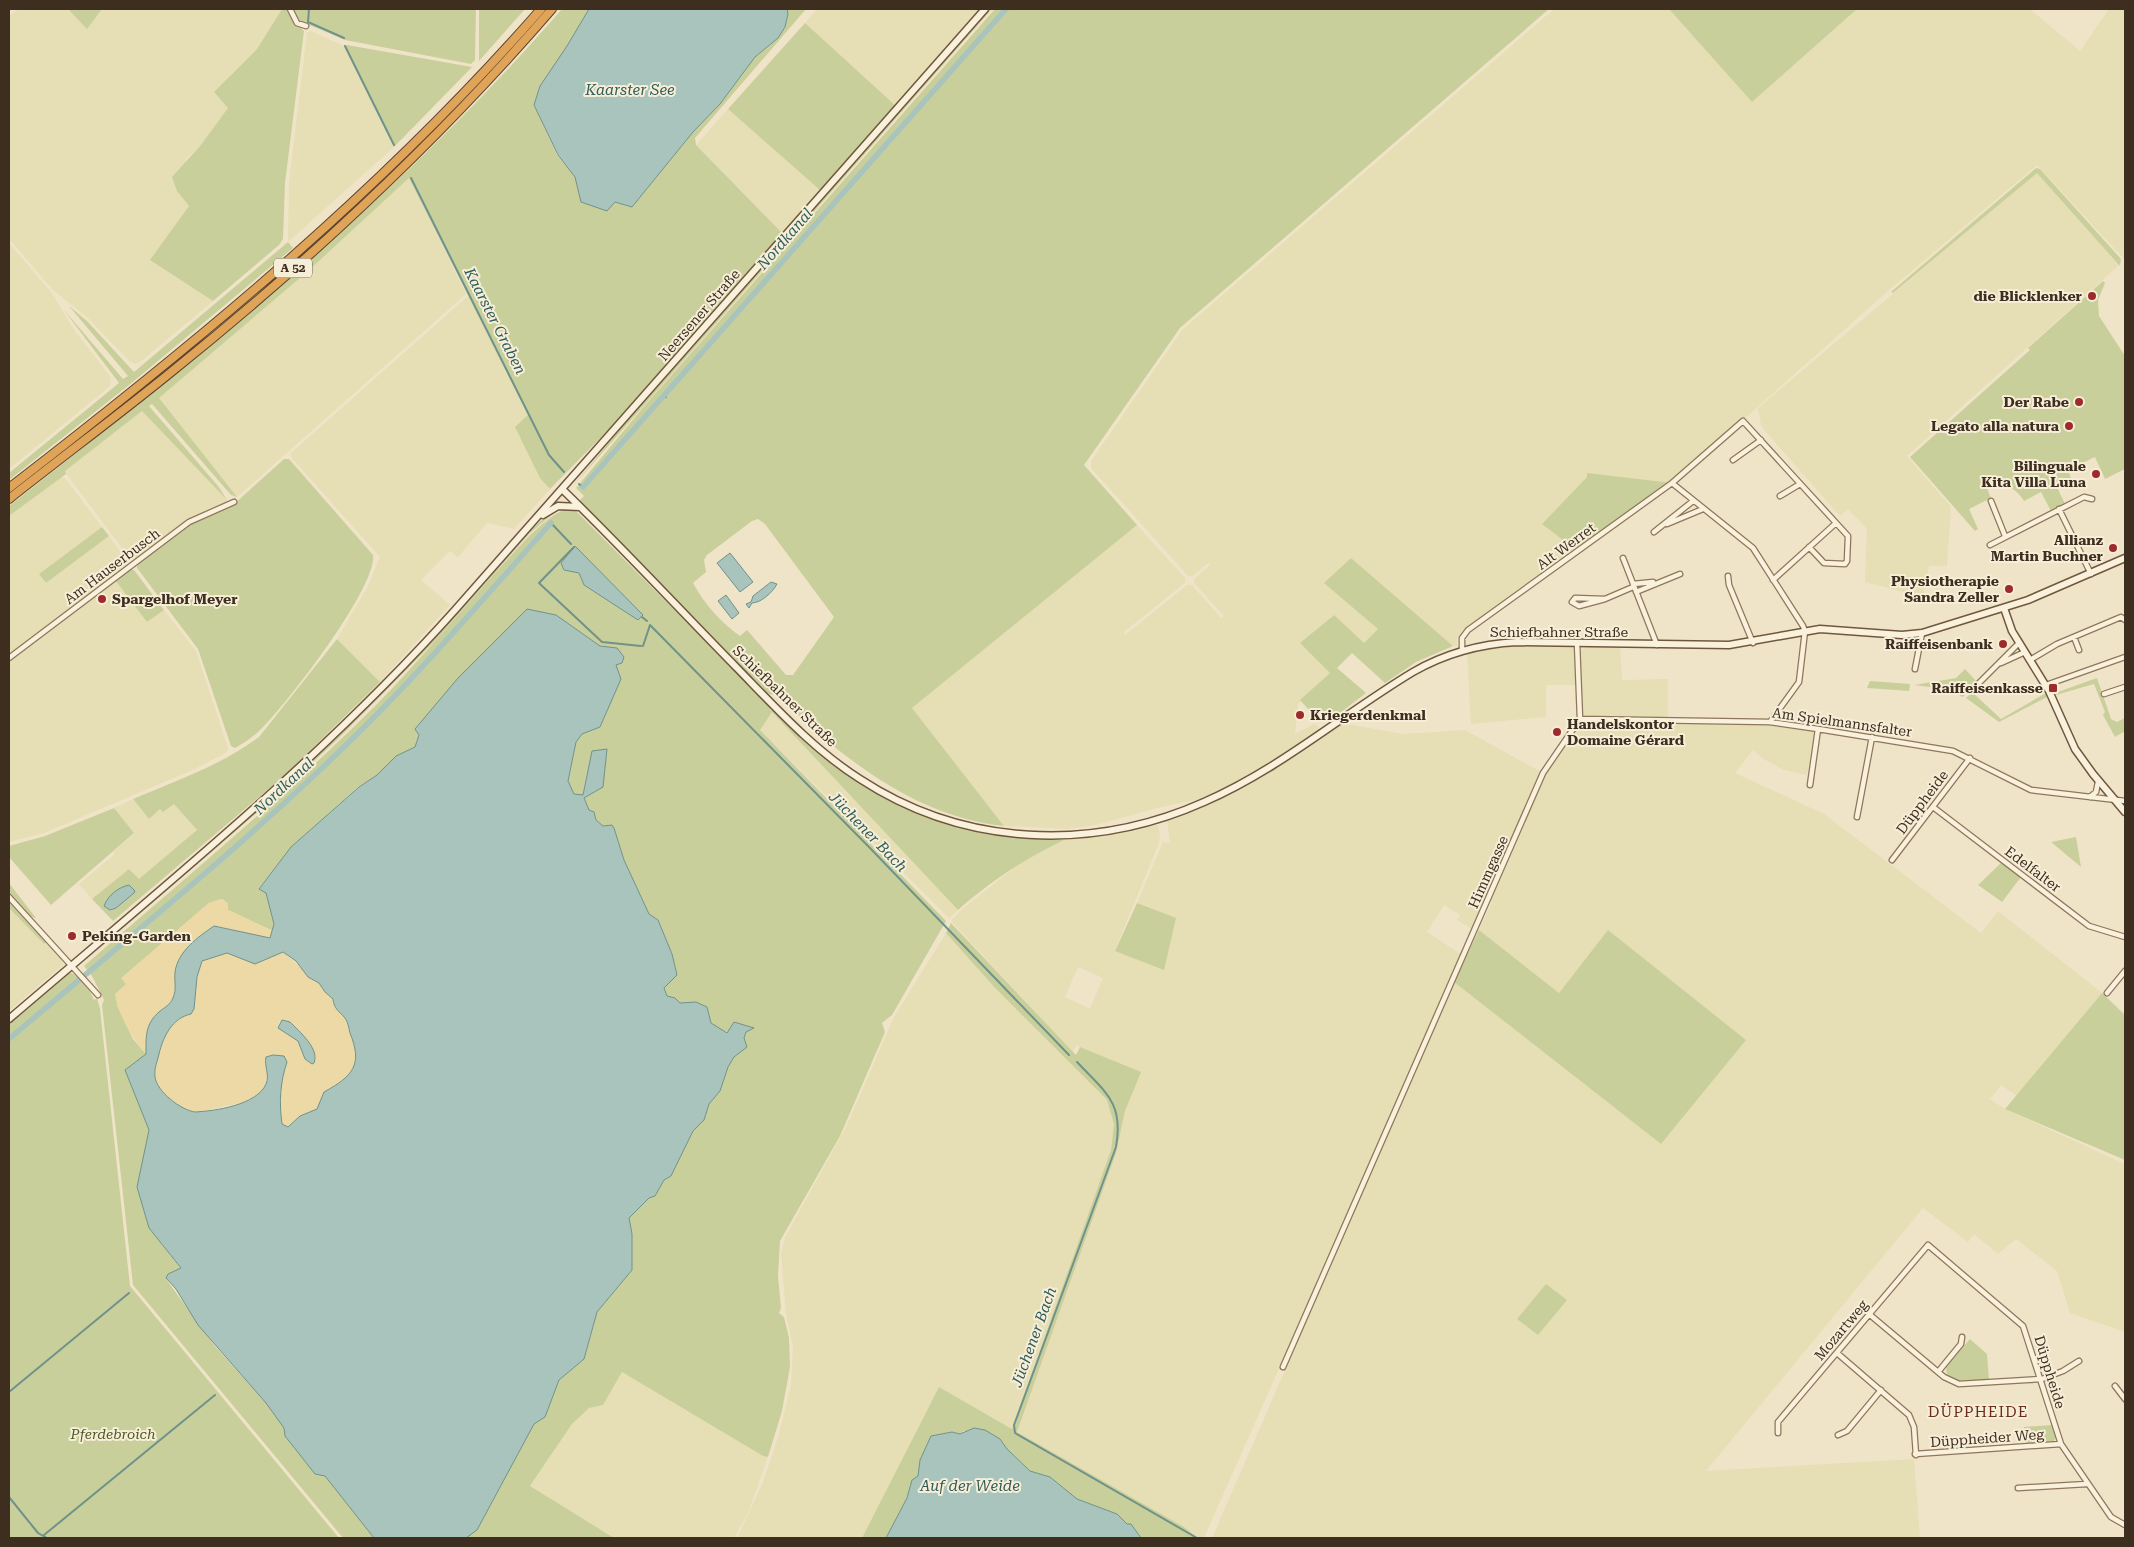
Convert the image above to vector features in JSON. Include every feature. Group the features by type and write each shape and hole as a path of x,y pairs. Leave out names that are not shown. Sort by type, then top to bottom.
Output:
{"highway":[{"name":"A 52","path":"9,488 226,314 328,224 409,149 540,9"},
{"name":"A 52","path":"9,499 170,373 336,230 427,144 552,9"}],"street":[{"path":"290,9 298,23 306,26"},
{"name":"Neersener Straße","path":"534,522 985,9"},
{"name":"Alt Werret","path":"1462,650 1462,638 1468,630 1672,483 1743,421 1761,440"},
{"path":"1733,460 1761,440 1848,536 1846,563 1824,563 1809,547"},
{"path":"1672,483 1750,545 1805,631 1799,682 1770,722"},
{"path":"1780,496 1800,484"},
{"name":"Schiefbahner Straße","path":"562,489 773,705 831,759 873,787 907,805 950,822 989,831 1056,837 1130,828 1183,811 1246,781 1324,732 1404,677 1436,660 1462,650 1502,643 1729,645 1752,643 1805,631 1835,629 1902,635 1922,633 2004,608 2091,574 2125,558"},
{"path":"1990,545 2084,497 2092,499"},
{"path":"1654,532 1694,501"},
{"path":"1991,501 2005,536"},
{"name":"Am Hauserbusch","path":"9,658 189,522 234,502"},
{"path":"9,1020 71,962 258,806 335,736 411,659 534,522 558,506 580,507"},
{"path":"1661,526 1703,509"},
{"path":"2059,509 2091,574"},
{"path":"1773,580 1836,523"},
{"path":"1624,558 1656,645"},
{"path":"1604,599 1576,598 1572,602 1575,605 1581,606 1604,599 1634,588 1680,574"},
{"path":"1728,576 1729,586 1752,643"},
{"path":"1634,588 1657,582"},
{"path":"2004,608 2019,643 2046,685 2075,749 2125,812"},
{"path":"2030,660 2056,644 2121,617 2125,619"},
{"path":"1915,669 1922,633"},
{"path":"2074,637 2079,650"},
{"path":"1577,643 1580,719"},
{"path":"1979,683 2019,643"},
{"path":"1997,665 2025,652"},
{"path":"2046,685 2125,657"},
{"path":"2104,694 2125,687"},
{"name":"Am Spielmannsfalter","path":"1580,719 1770,722 1818,728 1946,749 1970,758 2026,789 2125,801"},
{"name":"Himmgasse","path":"1283,1367 1543,773 1580,719"},
{"path":"1810,785 1818,728"},
{"path":"1857,817 1872,737"},
{"name":"Düppheide","path":"1892,860 1970,758"},
{"path":"2090,797 2096,792 2098,780"},
{"name":"Edelfalter","path":"1933,807 2089,926 2125,937"},
{"path":"9,897 71,962 98,995"},
{"path":"2107,993 2125,971"},
{"name":"Düppheide","path":"1928,1245 2023,1326 2042,1379 2061,1444 2113,1519 2125,1524"},
{"name":"Mozartweg","path":"1778,1433 1778,1422 1928,1245"},
{"path":"1869,1314 1953,1383 1962,1385 2042,1379 2063,1371 2079,1361"},
{"path":"1938,1372 1962,1344 1962,1337"},
{"path":"1836,1353 1881,1390 1847,1431 1838,1434"},
{"path":"2115,1386 2125,1399"},
{"name":"Düppheider Weg","path":"1881,1390 1910,1417 1914,1427 1916,1455 2061,1444"},
{"path":"2018,1488 2087,1484"}],"shaded area":[{"path":"17,9 68,9 87,28 102,9 282,9 257,49 231,74 228,108 200,146 186,159 177,191 189,206 151,260 213,301 140,362 135,364 129,361 89,319 53,290 9,239 9,16"},
{"path":"817,9 981,9 896,106 805,23"},
{"path":"1554,9 1669,9 1752,102 1857,9 2030,9 2080,51 2109,9 2125,9 2125,260 2037,165 1889,290 1672,483 1587,477 1542,524 1577,551 1543,577 1463,630 1457,638 1457,646 1453,646 1351,558 1325,583 1379,629 1364,643 1333,615 1301,643 1330,673 1298,704 1295,734 1315,724 1326,734 1341,723 1403,734 1465,730 1543,773 1579,722 1767,725 1814,732 1807,775 1784,770 1762,758 1753,750 1735,773 1824,814 1981,933 1998,911 2102,993 2017,1096 2001,1085 1990,1099 2005,1109 2125,1164 2125,1332 2070,1313 2057,1271 2016,1239 1998,1254 1974,1234 1968,1242 1923,1208 1706,1471 1914,1459 1920,1538 1212,1538 1454,982 1661,1144 1746,1040 1608,931 1559,993 1479,930 1492,902 1487,899 1473,930 1457,920 1460,915 1444,905 1427,932 1462,955 1204,1538 1198,1538 1184,1527 1017,1432 1116,1153 1125,1111 1140,1073 1076,1045 1073,1052 951,921 960,911 1026,858 1064,840 1096,837 1157,825 1160,833 1159,843 1115,950 1175,918 1137,903 1163,842 1170,843 1167,821 1239,791 1157,808 1096,825 1067,829 1004,826 912,708 1137,525 1185,578 1185,583 1124,632 1125,635 1187,585 1192,585 1221,618 1224,616 1194,583 1195,578 1210,565 1208,563 1193,576 1188,576 1091,468 1091,461 1182,330","holes":["1078,967 1103,978 1090,1009 1065,997"]},
{"path":"311,31 344,46 394,147 288,242 289,183 307,32"},
{"path":"728,109 821,191 783,234 696,145"},
{"path":"2037,172 2118,262 2118,266 1907,456 1951,507 1947,566 1929,566 1923,597 1865,582 1867,529 1848,509 1840,516 1765,431 1761,425 1758,408"},
{"path":"409,178 466,294 237,497 158,398 307,272"},
{"path":"9,243 51,292 75,331 110,376 111,382 109,387 9,469"},
{"path":"468,296 528,415 540,478 550,489 514,529 487,523 458,557 450,551 421,580 450,605 380,682 337,639 367,588 380,557 291,457 291,453"},
{"path":"142,411 227,500 225,505 135,561 131,560 64,471"},
{"path":"61,477 65,478 102,527 39,574 46,583 109,536 128,562 128,566 9,655 9,516"},
{"path":"115,580 147,622 164,610 196,651 228,748 227,752 195,769 44,833 9,842 9,661"},
{"path":"1507,647 1574,647 1576,685 1546,685 1546,717 1471,724 1467,653"},
{"path":"1586,647 1620,648 1622,680 1668,679 1668,719 1589,718 1583,715 1579,656 1581,650"},
{"path":"772,711 958,910 949,918 760,730"},
{"path":"133,799 149,819 160,809 174,804 197,830 139,880 129,869 92,899 79,884 115,854 113,852 134,834 114,808"},
{"path":"9,908 44,944 47,942 60,955 63,965 9,1011"},
{"path":"946,933 996,989 1107,1100 1114,1124 1111,1150 1012,1429 939,1387 862,1538 737,1538 763,1482 778,1437 791,1385 793,1348 786,1314 781,1253 785,1237 846,1127 894,1017"},
{"path":"622,1372 763,1456 768,1457 748,1513 734,1538 614,1538 530,1487 572,1424 589,1407 603,1405"}],"green space":[{"path":"68,9 102,9 87,29"},
{"path":"282,9 288,9 290,17 304,31 285,183 283,239 279,245 213,301 150,260 189,206 177,191 172,177 200,146 228,108 214,92 257,49"},
{"path":"293,9 476,9 475,60 471,64 345,40 298,20"},
{"path":"479,9 525,9 479,61"},
{"path":"562,9 589,9 568,46 540,87 534,105 557,155 575,177 581,201 615,202 632,207 693,132 720,104 755,57 778,38 785,27 788,14 787,9 806,9 695,138 696,145 783,234 619,419 550,489 540,478 515,427 528,415 409,178 307,272 159,398 237,497 231,495 152,404 149,406 218,486 227,500 142,411 65,471 66,474 9,516 9,506 156,390 227,331 298,271 366,209 499,79"},
{"path":"989,9 992,9 574,485 643,401"},
{"path":"995,9 1549,9 1180,328 1084,465 1137,525 912,708 1004,826 971,820 939,810 880,780 852,760 826,740 776,695 767,694 579,501 584,496 576,488 646,404","holes":["758,519 765,524 834,617 793,675 786,675 747,630 740,636 726,625 702,598 693,583 706,572 704,560 707,555 752,521"]},
{"path":"1669,9 1857,9 1752,102"},
{"path":"805,23 896,106 821,191 728,109"},
{"path":"344,46 472,67 394,147"},
{"path":"2036,168 2040,169 2121,259 2120,266 2037,173 1893,293 1891,292"},
{"path":"288,242 293,248 134,381 9,480 9,473 119,383 64,310 123,379 128,376 69,306 87,321 134,372"},
{"path":"2103,281 2105,283 2098,300 2099,316 2125,356 2125,469 2105,479 2095,457 2068,470 2071,478 2056,485 2065,504 2051,511 2041,492 2024,501 2017,492 2003,485 1986,486 1991,498 1969,509 1978,529 1975,531 1910,457 2030,350 2028,348"},
{"path":"284,459 289,459 373,555 371,571 361,593 327,647 287,700 257,733 235,748 231,746 198,649 137,568 137,563 190,524 233,505"},
{"path":"1587,473 1672,483 1577,551 1542,524 1587,477"},
{"path":"561,507 529,534 434,642 338,739 283,790 114,936 337,738 432,640 528,533 545,517"},
{"path":"573,508 771,707 770,710 774,711 816,752 845,774 870,790 896,803 949,823 1005,835 1064,840 1008,871 958,910 772,712 760,730 946,921 892,1015 882,1023 885,1032 840,1136 780,1241 778,1276 781,1308 779,1313 784,1317 789,1338 790,1367 782,1411 768,1457 763,1456 622,1372 603,1405 589,1408 572,1424 530,1486 614,1538 466,1538 477,1530 534,1424 545,1416 559,1380 584,1359 597,1312 632,1270 632,1234 629,1218 649,1198 655,1196 664,1180 671,1176 693,1131 704,1120 709,1104 720,1091 728,1067 734,1057 747,1047 744,1038 746,1032 736,1033 721,1030 706,1017 696,1002 680,1003 675,998 667,996 663,988 677,975 672,954 658,920 649,914 624,860 614,828 612,825 603,826 596,820 594,813 589,810 584,798 587,772 583,795 574,794 568,781 576,742 582,734 600,727 600,646 556,615 415,729 419,735 415,747 396,756 377,775 358,787 291,847 259,888 266,893 274,924 273,931 228,910 225,901 222,899 209,903 122,978 126,984 117,1005 133,1039 146,1054 125,1070 149,1130 137,1187 149,1228 181,1269 168,1274 166,1279 214,1345 266,1403 284,1428 285,1436 315,1474 325,1476 374,1538 343,1538 133,1285 102,1005 104,1000 92,976 84,966 233,837 343,737 398,683 530,535 550,518","holes":["575,547 643,615 638,620 584,585 579,573 561,563"]},
{"path":"102,527 109,536 46,583 39,574"},
{"path":"1351,558 1453,646 1416,662 1385,683 1352,653 1337,668 1366,693 1336,716 1320,722 1300,700 1330,673 1300,643 1334,615 1364,643 1378,629 1324,583"},
{"path":"129,569 134,570 164,610 147,622 115,580"},
{"path":"337,639 380,682 285,775 113,921 92,899 129,869 139,879 197,830 174,804 163,812 160,809 149,819 133,799 214,764 259,737"},
{"path":"1965,669 1977,682 1963,697 1946,689 1914,685 1956,678"},
{"path":"2097,678 2111,719 2117,722 2125,718 2125,731 2115,737 2103,715 2105,712 2094,684 2056,695 2055,693"},
{"path":"1870,681 1910,684 1909,691 1867,688"},
{"path":"1972,692 2001,719 2046,693 2047,697 1999,722 1966,698"},
{"path":"114,808 134,833 51,905 9,857 9,846 45,836"},
{"path":"2076,837 2081,867 2051,842"},
{"path":"2001,863 2021,877 2002,902 1978,885"},
{"path":"9,883 36,918 29,916 9,893"},
{"path":"9,902 47,942 44,944 9,908"},
{"path":"1137,903 1176,918 1164,970 1115,951"},
{"path":"951,923 1076,1055 1080,1047 1141,1072 1125,1111 1116,1153 1017,1432 1184,1527 1198,1538 1141,1538 1131,1524 1127,1524 1117,1514 1077,1499 1050,1477 1030,1471 1007,1449 1000,1439 964,1431 960,1434 952,1432 931,1436 920,1460 918,1476 912,1480 907,1498 886,1538 862,1538 939,1387 1012,1429 1111,1150 1114,1124 1107,1100 996,989 946,933"},
{"path":"1479,930 1559,993 1608,930 1746,1040 1661,1144 1454,982"},
{"name":"Pferdebroich","path":"69,972 84,983 94,1000 97,998 100,1009 130,1286 339,1538 9,1538 9,1023"},
{"path":"2102,993 2125,1015 2125,1160 2005,1109"},
{"path":"1546,1284 1567,1300 1538,1335 1517,1319"},
{"path":"1970,1339 1987,1354 1989,1380 1958,1381 1947,1376 1946,1367"},
{"path":"2052,1425 2056,1438 2054,1441 2025,1443 2024,1427"}],"sand":[{"path":"221,899 228,903 228,910 273,931 270,938 214,926 190,945 184,951 177,964 175,991 172,1000 151,1021 146,1036 146,1054 131,1033 119,1010 115,994 126,984 121,978 209,903"},
{"path":"283,952 319,983 333,999 336,1008 347,1021 354,1044 356,1054 353,1069 342,1081 324,1092 317,1109 300,1116 288,1127 282,1124 280,1100 283,1075 277,1055 269,1055 265,1060 267,1071 264,1087 253,1098 236,1104 203,1111 189,1111 177,1104 160,1089 155,1077 157,1056 164,1036 170,1028 194,1009 197,977 202,961 227,953 255,964","holes":["282,1020 288,1021 303,1035 316,1058 305,1059 298,1041 285,1033 279,1022"]}],"water":[{"name":"Kaarster See","path":"589,9 787,9 788,14 785,27 778,38 755,57 720,104 693,132 632,207 615,202 607,211 581,202 575,177 558,155 534,105 540,86"},
{"path":"575,546 643,615 638,620 584,585 579,573 564,570 561,563"},
{"path":"730,553 753,582 740,592 717,563"},
{"path":"771,582 777,584 773,590 763,599 752,603 749,608 746,604 751,602 753,596"},
{"path":"726,595 739,613 732,619 718,601"},
{"path":"527,609 556,615 600,646 617,648 624,657 622,663 616,665 621,679 600,727 582,734 576,742 568,781 574,794 583,795 592,751 607,749 603,787 584,798 589,810 594,812 596,820 603,826 612,825 614,828 624,860 649,914 658,920 672,954 677,975 664,988 667,996 675,998 680,1003 696,1002 707,1007 711,1023 727,1033 734,1022 754,1028 746,1032 744,1038 747,1047 734,1057 728,1067 720,1091 709,1104 704,1120 693,1131 671,1176 664,1180 655,1196 649,1198 629,1218 632,1234 632,1270 597,1312 584,1359 559,1380 545,1417 534,1424 477,1530 466,1538 374,1538 325,1476 315,1474 285,1436 284,1428 266,1403 198,1325 176,1289 166,1278 168,1274 181,1268 149,1228 137,1187 149,1130 125,1070 146,1054 146,1036 149,1026 154,1017 173,998 175,972 184,951 214,926 270,938 274,924 266,893 259,889 291,847 359,787 377,775 396,756 415,747 419,735 415,729 458,678","holes":["283,952 296,961 308,977 319,983 333,999 336,1008 347,1021 356,1053 353,1068 342,1081 324,1092 317,1109 300,1116 288,1127 282,1124 281,1093 287,1062 284,1056 273,1055 266,1057 266,1084 261,1091 245,1102 235,1106 195,1112 183,1108 170,1099 157,1083 155,1068 169,1029 184,1016 191,1014 194,1009 197,977 202,961 227,953 255,964"]},
{"path":"129,885 135,891 134,893 116,908 110,910 104,906 114,892"},
{"path":"282,1020 290,1022 308,1041 314,1052 314,1063 312,1064 305,1059 298,1041 278,1028"},
{"name":"Auf der Weide","path":"974,1428 985,1430 1000,1439 1007,1449 1030,1471 1050,1477 1077,1499 1117,1514 1127,1524 1131,1524 1141,1538 886,1538 907,1498 912,1480 918,1476 920,1460 931,1436 952,1432 960,1434"}],"waterway":[{"name":"Kaarster Graben","path":"309,9 308,22 344,38"},
{"name":"Nordkanal","path":"583,487 1006,9"},
{"name":"Kaarster Graben","path":"345,46 394,145"},
{"name":"Kaarster Graben","path":"411,178 549,455 564,472"},
{"name":"Kaarster Graben","path":"579,484 583,487"},
{"name":"Jüchener Bach","path":"551,523 571,544"},
{"name":"Nordkanal","path":"9,1039 182,894 267,819 349,742 452,634 551,523"},
{"path":"574,547 539,583 602,642 641,646"},
{"name":"Jüchener Bach","path":"642,617 647,621"},
{"name":"Jüchener Bach","path":"643,646 650,625 869,847 1069,1055"},
{"name":"Jüchener Bach","path":"1077,1062 1104,1090 1115,1108 1118,1132 1116,1147 1014,1425 1015,1433 1197,1538"},
{"path":"9,1392 129,1293"},
{"path":"44,1535 215,1395"},
{"path":"9,1497 38,1533 47,1538"}],"place":[{"name":"die Blicklenker","path":"2092,296"},
{"name":"Der Rabe","path":"2079,402"},
{"name":"Legato alla natura","path":"2069,426"},
{"name":"Bilinguale Kita Villa Luna","path":"2096,474"},
{"name":"Allianz Martin Buchner","path":"2113,548"},
{"name":"Physiotherapie Sandra Zeller","path":"2009,589"},
{"name":"Spargelhof Meyer","path":"102,599"},
{"name":"Raiffeisenbank","path":"2003,644"},
{"name":"Raiffeisenkasse","path":"2053,688"},
{"name":"Kriegerdenkmal","path":"1300,715"},
{"name":"Handelskontor Domaine Gérard","path":"1557,732"},
{"name":"Peking-Garden","path":"72,936"}],"district":[{"name":"DÜPPHEIDE","path":"1978,1412"}]}
